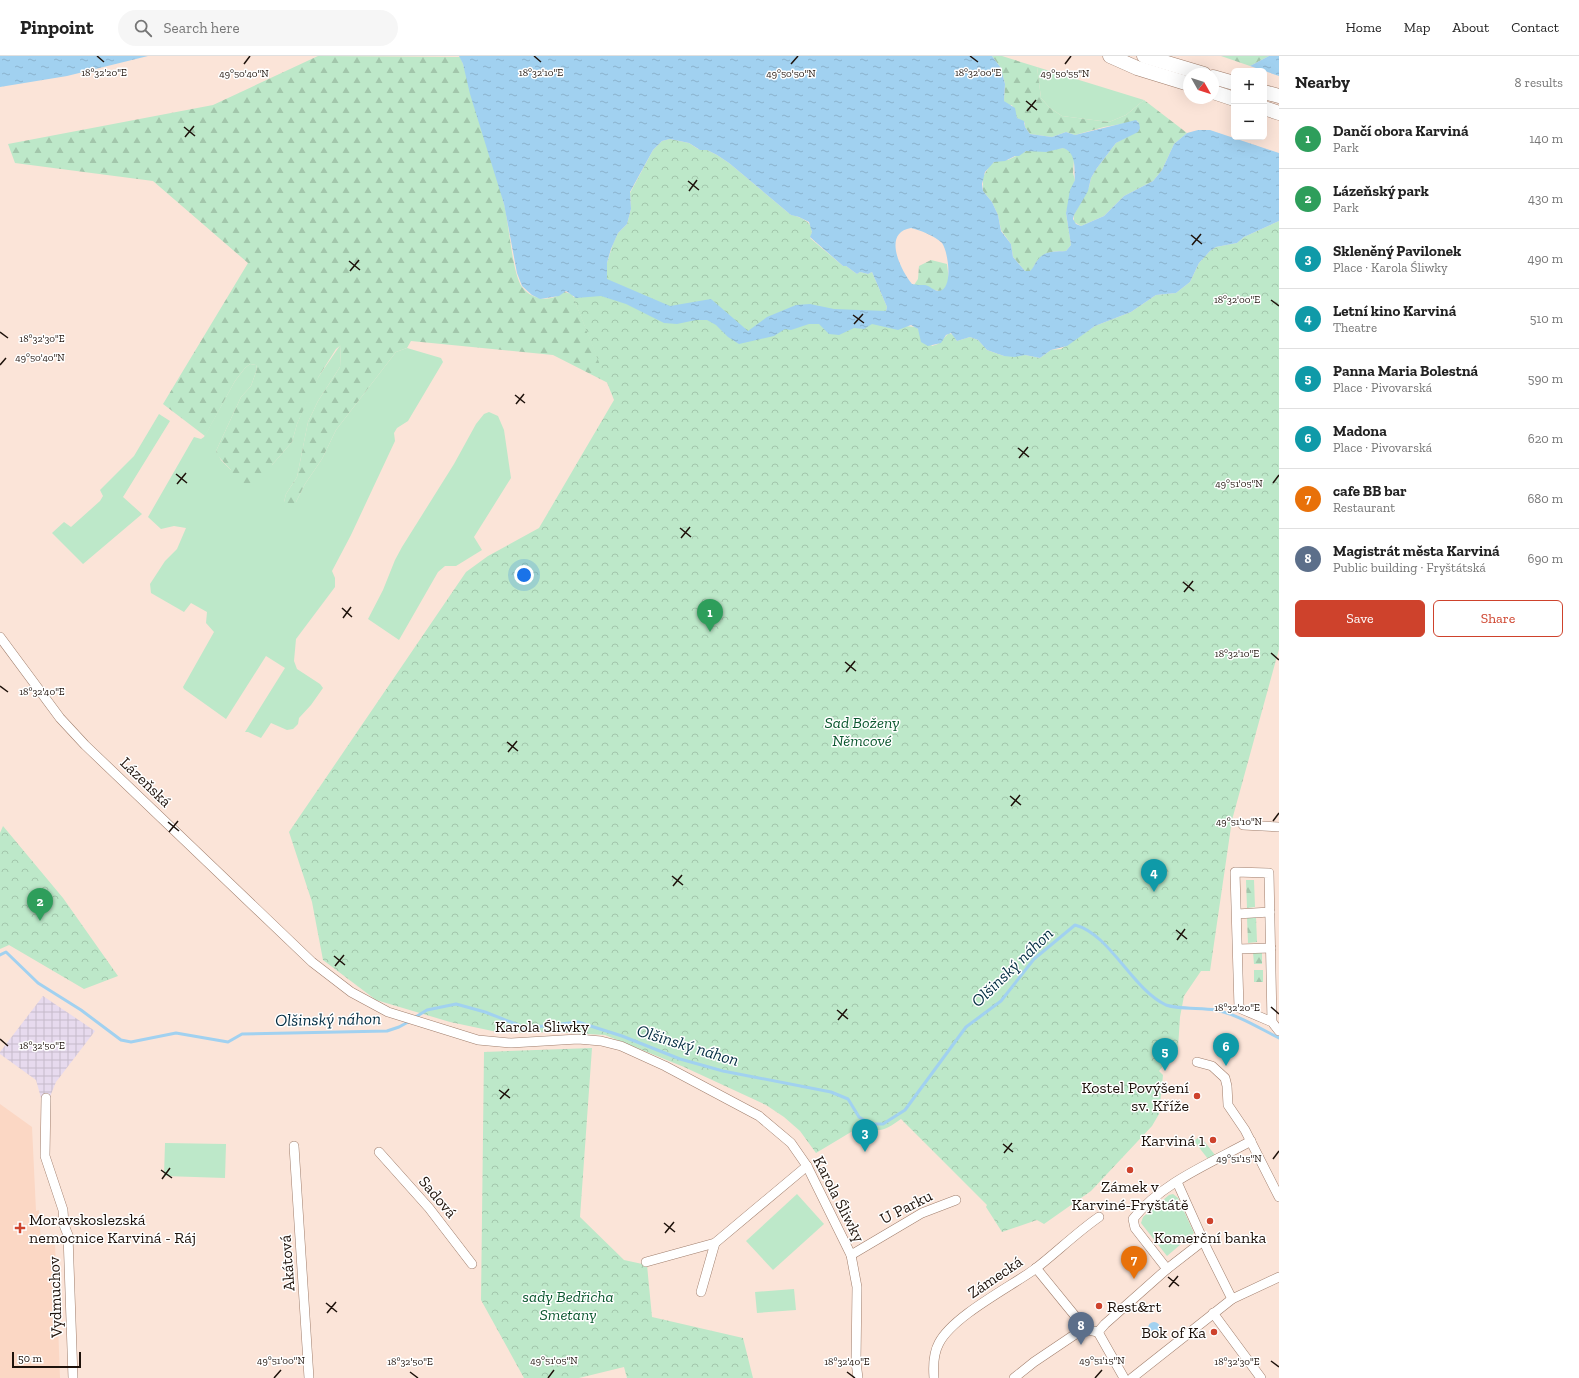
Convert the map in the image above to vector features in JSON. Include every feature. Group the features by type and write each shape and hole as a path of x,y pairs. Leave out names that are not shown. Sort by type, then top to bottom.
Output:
{"main road":[{"path":"1110,56 1137,68 1183,82"},
{"path":"1144,56 1184,68"},
{"path":"1219,79 1231,82"},
{"path":"1267,93 1279,96"},
{"path":"1219,94 1231,98"},
{"path":"1267,109 1279,113"}],"street":[{"name":"Lázeňská","path":"0,637 60,718 85,745 320,969"},
{"path":"1243,826 1279,827"},
{"path":"1272,1022 1269,873 1236,872 1239,1008 1272,1022 1279,1030"},
{"path":"1237,914 1270,912"},
{"path":"1238,949 1271,948"},
{"name":"Karola Śliwky","path":"320,969 351,992 382,1010 478,1040 511,1043 578,1039 601,1040 622,1046 665,1066 759,1116 791,1143 807,1166 851,1255 857,1287 856,1362 858,1378"},
{"path":"1197,1062 1212,1066 1225,1078 1228,1106 1245,1130 1279,1197"},
{"name":"Vydmuchov","path":"46,1098 45,1156 63,1210 64,1225 68,1234 73,1378"},
{"path":"1167,1269 1135,1228 1133,1219 1165,1190 1177,1182 1251,1141"},
{"name":"Akátová","path":"294,1146 309,1378"},
{"name":"Sadová","path":"379,1152 429,1208 472,1264"},
{"path":"646,1262 715,1243 807,1166"},
{"path":"1177,1182 1203,1241 1232,1299"},
{"name":"U Parku","path":"851,1255 922,1213 956,1200"},
{"name":"Zámecká","path":"934,1378 932,1363 939,1342 960,1319 1036,1268 1083,1228 1099,1217"},
{"path":"1098,1332 1167,1269 1203,1241"},
{"path":"701,1292 715,1243"},
{"path":"1036,1268 1080,1322 1083,1329"},
{"path":"1132,1378 1232,1299 1279,1277"},
{"path":"1213,1313 1261,1378"},
{"path":"1017,1377 1083,1329 1098,1332 1124,1378"}],"shaded area":[{"path":"43,996 95,1031 56,1082 49,1099 41,1098 36,1080 0,1054"},
{"name":"Moravskoslezská nemocnice Karviná - Ráj","path":"0,1104 32,1127 36,1211 39,1210 41,1245 55,1244 60,1378 0,1378"}],"green space":[{"path":"318,56 460,57 500,186 506,212 513,260 522,287 531,295 548,299 564,292 572,294 608,383 553,355 411,341 407,348 396,352 336,430 322,459 305,484 296,502 288,506 284,502 286,494 297,477 308,422 318,401 340,367 341,345 336,349 319,376 297,424 292,442 258,481 242,486 235,485 231,481 231,470 218,456 216,451 241,397 251,386 257,369 256,365 250,364 235,381 205,436 163,404 248,263 153,181 15,163 8,144 213,105"},
{"path":"992,56 1002,56 1037,67 1041,98 1050,108 1062,116 1109,122 1126,115 1144,100 1187,133 1174,144 1162,170 1153,181 1124,196 1104,216 1081,226 1074,222 1074,215 1089,187 1091,178 1116,143 1139,130 1138,121 1104,127 1075,135 1066,132 1052,137 1030,134 1025,127 1025,123 1017,118 1012,105 1006,105 1004,101 1005,84 1001,68"},
{"path":"1221,56 1269,56 1250,66"},
{"path":"1037,67 1144,100 1126,115 1109,122 1062,116 1050,108 1041,98"},
{"name":"Sad Boženy Němcové","path":"670,139 689,143 698,149 707,150 717,155 729,163 791,215 804,219 812,229 810,238 843,266 846,266 857,274 860,272 868,274 872,272 887,307 886,311 898,329 905,326 916,327 932,346 938,344 949,333 953,335 957,341 970,337 978,340 987,350 1004,356 1025,355 1040,358 1051,350 1061,349 1095,326 1131,312 1156,295 1176,293 1190,282 1199,263 1210,251 1216,247 1237,243 1244,237 1279,221 1279,649 1232,820 1210,971 1201,971 1184,996 1180,1017 1178,1048 1159,1071 1163,1075 1159,1114 1152,1126 1091,1191 1044,1224 1037,1220 1002,1232 986,1207 987,1205 901,1119 882,1130 873,1130 861,1126 816,1153 800,1131 784,1117 766,1105 684,1067 605,1035 551,1032 502,1033 450,1022 376,1000 323,960 312,902 289,832 466,572 488,556 539,528 614,400 573,297 598,295 606,277 607,263 613,244 618,233 627,224 631,209 630,193 653,150 662,141"},
{"path":"1064,148 1070,151 1074,159 1073,173 1075,180 1066,213 1071,245 1066,251 1047,253 1040,257 1031,271 1025,271 1013,257 1011,244 1001,230 998,215 992,202 983,191 983,177 990,165 997,160 1008,160 1026,151"},
{"path":"931,260 947,264 948,282 941,291 914,285 918,279 919,266"},
{"path":"341,344 340,367 318,401 308,422 297,477 286,494 284,502 296,502 305,484 322,459 336,430 396,352 407,348 441,358 443,362 408,421 397,428 394,433 395,441 351,535 332,571 335,578 335,587 296,639 294,661 297,669 320,684 323,688 311,705 299,718 298,724 293,729 287,730 271,723 261,738 245,732 285,668 266,656 226,719 184,689 183,687 214,632 206,623 207,612 191,603 184,612 151,593 150,584 165,561 177,549 186,528 174,526 161,529 148,517 194,437 201,439 204,437 235,381 245,368 250,364 256,365 257,369 251,386 241,397 216,451 221,460 231,470 272,465 292,442 297,424 312,389"},
{"path":"489,412 498,416 504,430 511,478 474,537 482,550 456,566 445,566 438,572 399,640 368,619 402,547 454,464 476,424 484,414"},
{"path":"159,414 170,421 123,497 142,514 83,564 52,533 64,522 71,527 100,501 103,496 100,490 134,456"},
{"path":"3,826 63,898 118,976 84,989 9,945 0,949 0,833"},
{"path":"1246,880 1254,880 1255,907 1247,908"},
{"path":"1247,917 1256,917 1257,942 1248,943"},
{"path":"1253,952 1262,952 1262,964 1254,964"},
{"path":"1254,970 1263,970 1263,982 1254,982"},
{"name":"sady Bedřicha Smetany","path":"592,1048 580,1217 624,1260 647,1265 652,1317 743,1338 753,1378 627,1378 624,1367 579,1378 524,1378 481,1300 484,1052"},
{"path":"1200,1136 1215,1155 1208,1159 1194,1141"},
{"path":"165,1143 226,1144 225,1178 164,1176"},
{"path":"797,1194 824,1224 773,1270 746,1241"},
{"path":"1173,1194 1178,1198 1194,1233 1167,1256 1141,1223 1143,1217 1169,1195"},
{"path":"794,1289 796,1310 757,1313 755,1292"}],"water":[{"path":"0,56 148,56 67,76 0,87"},
{"path":"459,56 992,56 1001,68 1005,84 1004,101 1015,108 1017,118 1024,121 1025,127 1030,134 1052,137 1066,132 1075,135 1136,120 1139,123 1140,128 1138,132 1116,143 1097,168 1091,178 1088,191 1074,215 1073,219 1076,224 1081,226 1104,216 1124,196 1153,181 1162,170 1174,144 1187,133 1198,130 1210,130 1231,137 1231,140 1240,140 1279,153 1279,221 1244,237 1237,243 1216,247 1210,251 1199,263 1190,282 1176,293 1156,295 1131,312 1095,326 1067,346 1051,350 1040,358 1025,355 1014,357 1004,356 987,350 978,340 970,337 957,341 951,333 946,335 941,343 928,346 921,342 918,329 911,325 898,330 872,324 864,329 854,328 839,335 829,334 819,324 809,324 791,330 785,329 774,336 739,344 728,337 716,325 707,320 696,320 677,324 664,323 626,304 601,296 576,298 566,291 559,296 540,299 532,295 522,286 517,273 504,204 470,94 463,64","holes":["670,139 689,143 700,150 707,150 717,155 729,163 791,215 809,222 812,232 810,237 843,266 846,266 857,274 860,272 868,274 872,272 887,307 886,311 834,309 810,304 796,305 767,317 748,331 711,299 670,306 607,279 607,263 611,249 618,233 627,224 631,209 630,192 653,150 662,141","1063,148 1073,157 1075,180 1070,190 1066,213 1071,245 1066,251 1046,253 1040,257 1030,271 1025,271 1013,257 1011,244 1001,231 998,215 992,202 983,191 982,184 985,172 994,162 1005,161 1015,156 1019,156 1026,151 1046,152","911,228 923,232 942,243 948,261 948,277 947,284 944,289 937,291 929,286 912,284 903,271 896,253 895,245 897,237 902,231"]},
{"path":"1269,56 1279,56 1279,76 1267,72 1267,68 1256,68 1250,66"},
{"path":"1154,1322 1158,1324 1160,1328 1158,1332 1154,1334 1150,1332 1148,1328 1150,1324"}],"waterway":[{"name":"Olšinský náhon","path":"414,1018 427,1010 456,1004 485,1012 526,1028 578,1022 622,1036 680,1059 723,1071 831,1092 848,1099 859,1117 871,1124 883,1124 905,1110 966,1027 1001,1001 1034,959 1075,925 1088,930 1099,939 1142,987 1166,1005 1210,1009 1223,1012 1248,1022 1279,1038"},
{"name":"Olšinský náhon","path":"0,955 6,952 38,983 81,1010 121,1040 131,1042 176,1033 228,1042 242,1034 387,1031 410,1021"}],"place":[{"name":"Dančí obora Karviná","path":"710,632"},
{"name":"Letní kino Karviná","path":"1154,892"},
{"name":"Lázeňský park","path":"40,921"},
{"name":"Madona","path":"1226,1066"},
{"name":"Panna Maria Bolestná","path":"1165,1071"},
{"name":"Kostel Povýšení sv. Kříže","path":"1197,1096"},
{"name":"Karviná 1","path":"1213,1140"},
{"name":"Skleněný Pavilonek","path":"865,1152"},
{"name":"Zámek v Karviné-Fryštátě","path":"1130,1170"},
{"name":"Komerční banka","path":"1210,1221"},
{"name":"Moravskoslezská nemocnice Karviná - Ráj","path":"20,1228"},
{"name":"cafe BB bar","path":"1134,1279"},
{"name":"Rest&rt","path":"1099,1306"},
{"name":"Bok of Ka","path":"1214,1332"},
{"name":"Magistrát města Karviná","path":"1081,1345"}]}
